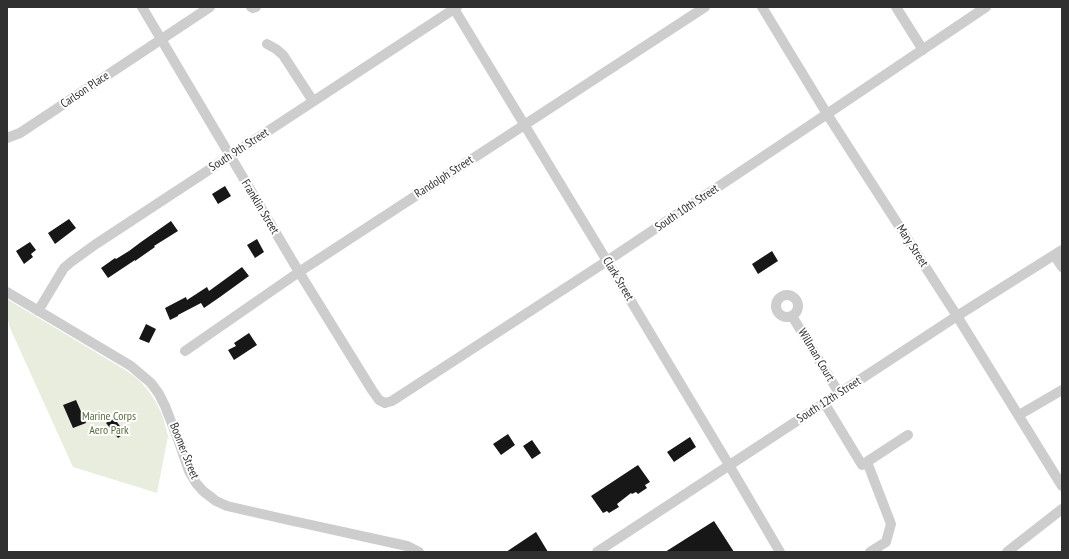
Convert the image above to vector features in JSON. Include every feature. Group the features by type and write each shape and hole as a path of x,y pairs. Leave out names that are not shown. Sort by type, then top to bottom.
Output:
{"street":[{"name":"Franklin Street","path":"142,7 299,272 372,390 379,400 384,402"},
{"name":"Carlson Place","path":"7,138 20,133 210,7"},
{"path":"251,7 256,7"},
{"name":"Randolph Street","path":"185,351 299,272 705,7"},
{"name":"Mary Street","path":"762,7 827,114 957,316 1061,484"},
{"path":"896,7 923,50"},
{"name":"South 10th Street","path":"384,402 392,402 608,261 986,7"},
{"name":"Clark Street","path":"455,8 608,261 780,552"},
{"name":"South 9th Street","path":"38,311 64,268 71,262 455,8"},
{"path":"267,44 283,55 313,101"},
{"path":"1058,252 1062,267"},
{"name":"South 12th Street","path":"597,552 825,404 839,393 957,316 1058,252"},
{"name":"Boomer Street","path":"7,292 131,366 140,373 159,394 165,406 189,471 196,483 203,491 216,501 227,506 284,520 407,546 419,552"},
{"name":"Willman Court","path":"792,316 839,393"},
{"path":"1019,415 1062,390"},
{"path":"825,404 862,465 908,435"},
{"path":"867,462 891,524 886,542 870,552"},
{"path":"1007,552 1062,509"}],"green space":[{"name":"Marine Corps Aero Park","path":"7,299 127,371 138,379 147,389 156,402 163,417 168,436 157,493 73,467 10,328 7,316"}],"building":[{"path":"225,186 231,196 218,204 212,194"},
{"path":"69,219 76,228 55,244 48,233"},
{"path":"171,221 178,231 108,278 101,268 115,258 116,259 129,251"},
{"path":"257,239 264,252 255,258 247,245"},
{"path":"30,242 36,250 31,254 33,257 24,264 16,251"},
{"path":"772,251 778,261 758,274 752,264"},
{"path":"242,267 249,276 204,308 201,303 170,320 165,308 186,297 187,300 207,287 209,291"},
{"path":"146,324 156,329 149,343 139,339"},
{"path":"249,333 257,345 234,360 228,350 236,346 234,343"},
{"path":"76,400 86,423 73,428 63,405"},
{"path":"114,418 125,433 118,438 106,423"},
{"path":"508,434 515,445 501,455 493,444"},
{"path":"690,437 696,447 674,462 667,452"},
{"path":"532,440 541,453 532,459 523,446"},
{"path":"638,465 650,482 645,485 647,488 638,494 636,492 631,493 617,504 619,507 609,513 607,511 603,513 591,496"},
{"path":"714,521 734,552 665,552"},
{"path":"536,532 548,552 506,552"}]}
